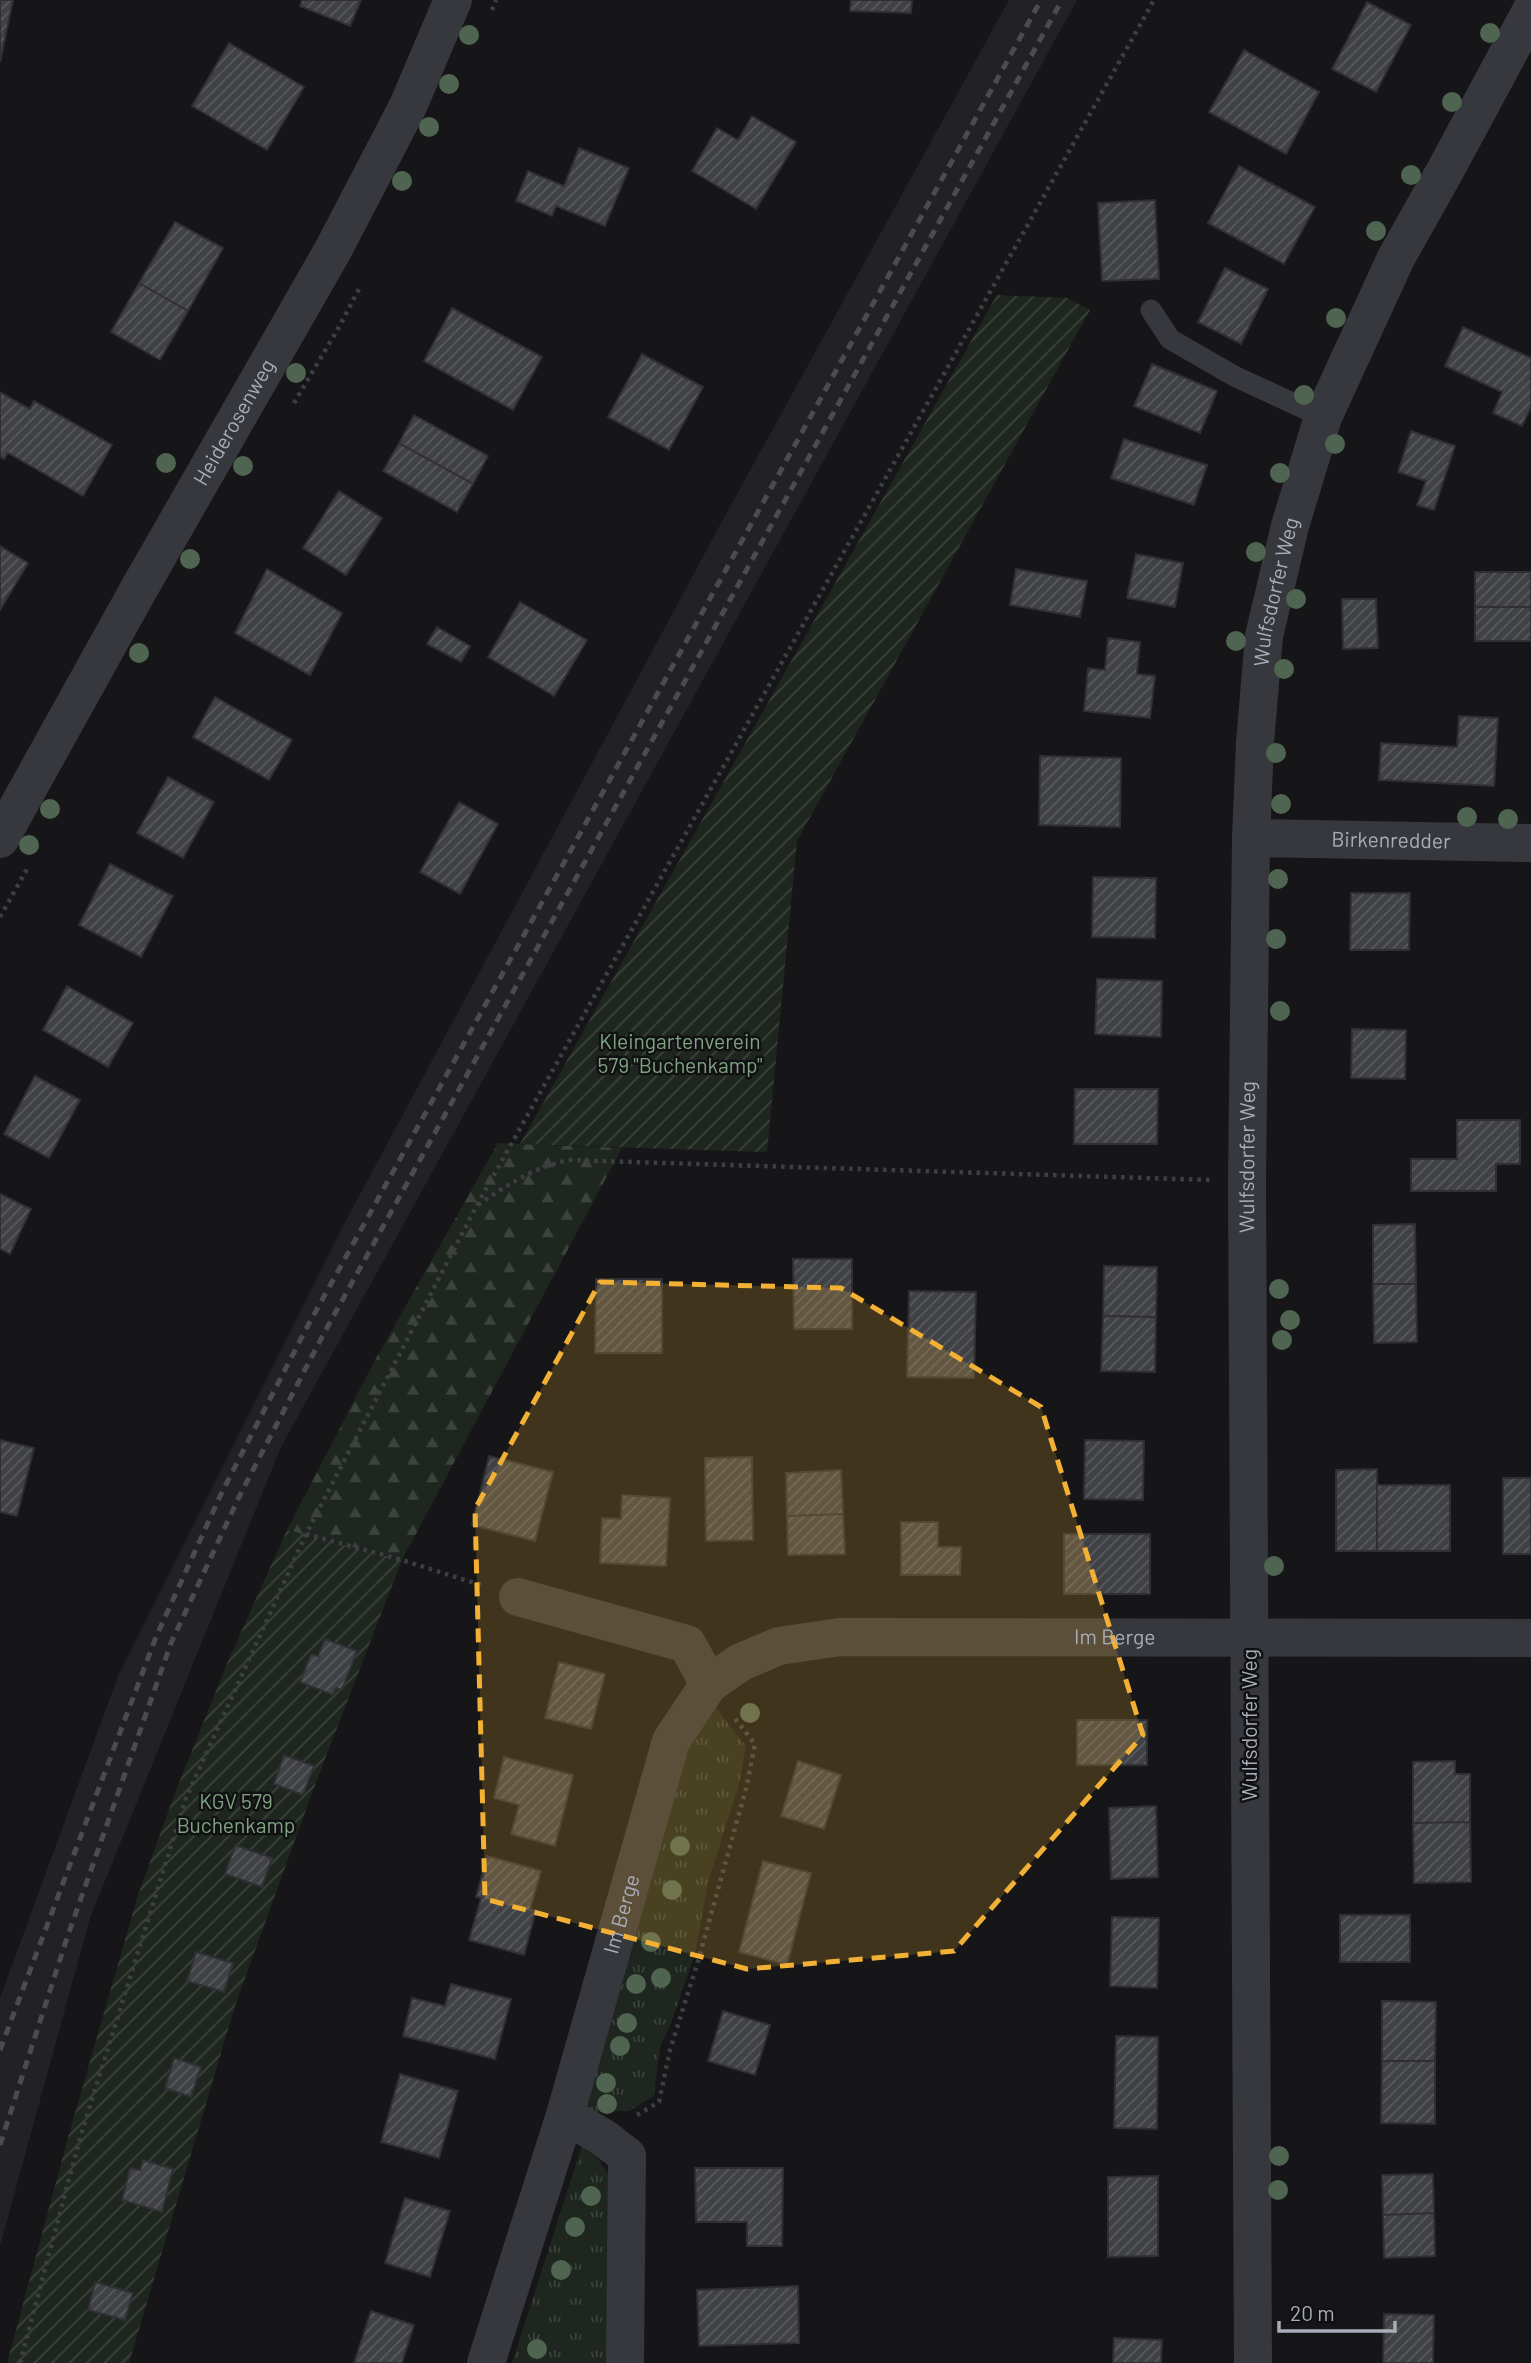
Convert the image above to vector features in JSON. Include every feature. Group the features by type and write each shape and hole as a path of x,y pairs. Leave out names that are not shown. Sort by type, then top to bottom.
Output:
{"street":[{"name":"Heiderosenweg","path":"0,839 333,250 408,106 453,0"},
{"name":"Wulfsdorfer Weg","path":"1253,2363 1247,1182 1251,838 1255,743 1265,636 1290,526 1323,417 1396,258 1531,11"},
{"name":"Birkenredder","path":"1251,838 1531,843"},
{"path":"518,1597 687,1644 709,1684"},
{"name":"Im Berge","path":"486,2363 565,2115 671,1741 709,1684 741,1662 779,1646 840,1637 1531,1638"},
{"path":"565,2115 604,2138 627,2156 625,2363"}],"lane":[{"path":"1151,310 1170,339 1236,377 1323,417"}],"path":[{"path":"20,2363 80,2138 186,1798 306,1534 477,1205 1154,0"},
{"path":"477,1205 538,1168 569,1160 1168,1179"},
{"path":"306,1534 402,1560 518,1597"},
{"path":"627,2121 659,2102 670,2050 699,1958 747,1785 755,1744 709,1684"}],"highlighted area":[{"path":"600,1282 841,1288 1041,1407 1143,1735 954,1951 747,1969 485,1899 475,1509"}],"shaded area":[{"path":"1009,0 1077,0 281,1447 90,1918 0,2246 0,1998 118,1676 343,1226 720,525"}],"green space":[{"name":"Kleingartenverein 579 \"Buchenkamp\"","path":"997,295 1067,298 1090,310 797,841 767,1152 520,1144"},
{"path":"498,1143 622,1148 402,1560 287,1530 374,1362"},
{"name":"KGV 579 Buchenkamp","path":"287,1530 402,1560 313,1790 235,2006 129,2363 7,2363 138,1895 228,1661"},
{"path":"713,1704 746,1746 740,1781 708,1882 695,1954 660,2047 654,2096 629,2111 578,2112 681,1750"},
{"path":"585,2136 613,2183 613,2363 512,2363"}],"building":[{"path":"0,0 13,0 0,62"},
{"path":"302,0 361,0 350,26 300,6"},
{"path":"851,0 912,0 911,13 850,11"},
{"path":"1367,2 1411,25 1376,92 1332,69"},
{"path":"229,43 304,87 267,150 192,106"},
{"path":"1244,50 1319,92 1286,154 1209,112"},
{"path":"752,116 796,142 756,209 692,171 717,128 738,140"},
{"path":"579,148 629,168 605,226 556,206 552,216 516,201 528,171 564,186"},
{"path":"1239,166 1315,207 1284,264 1208,223"},
{"path":"1155,200 1159,279 1102,281 1098,203"},
{"path":"175,222 223,248 188,311 139,283"},
{"path":"1225,268 1268,289 1241,344 1198,322"},
{"path":"139,283 188,311 160,360 111,332"},
{"path":"452,308 542,357 513,410 424,361"},
{"path":"1463,327 1531,358 1531,407 1522,426 1493,413 1502,392 1445,366"},
{"path":"642,354 703,387 669,450 608,417"},
{"path":"1152,364 1217,391 1200,433 1134,406"},
{"path":"0,392 30,409 34,401 112,445 83,496 8,453 4,459 0,456"},
{"path":"414,415 488,456 473,484 399,443"},
{"path":"1411,431 1455,446 1434,510 1417,505 1426,481 1398,472"},
{"path":"1124,439 1207,465 1194,505 1111,478"},
{"path":"399,443 473,484 457,512 383,471"},
{"path":"339,491 382,518 346,575 303,548"},
{"path":"0,546 28,563 0,610"},
{"path":"1136,554 1183,563 1175,607 1127,598"},
{"path":"267,569 342,613 310,675 235,633"},
{"path":"1016,569 1087,581 1080,617 1010,605"},
{"path":"1475,572 1531,572 1531,607 1475,607"},
{"path":"1342,599 1376,599 1378,648 1343,649"},
{"path":"520,602 587,640 554,696 488,657"},
{"path":"1475,607 1531,607 1531,641 1475,641"},
{"path":"437,627 470,646 461,662 427,644"},
{"path":"1108,638 1140,642 1137,674 1155,676 1150,718 1084,711 1088,668 1105,670"},
{"path":"215,697 292,740 269,780 193,737"},
{"path":"1459,716 1498,718 1494,786 1379,780 1381,743 1457,747"},
{"path":"1040,756 1121,758 1120,827 1039,825"},
{"path":"168,777 214,802 183,858 137,833"},
{"path":"459,802 498,824 460,894 420,872"},
{"path":"110,864 173,896 141,957 79,925"},
{"path":"1093,877 1156,878 1155,938 1092,937"},
{"path":"1351,893 1410,893 1409,950 1350,950"},
{"path":"1097,979 1162,981 1161,1037 1095,1034"},
{"path":"67,986 133,1023 108,1067 43,1030"},
{"path":"1352,1029 1406,1030 1405,1079 1351,1078"},
{"path":"35,1076 80,1100 49,1158 4,1134"},
{"path":"1075,1089 1158,1089 1157,1144 1074,1144"},
{"path":"1457,1120 1520,1120 1520,1164 1496,1164 1496,1191 1411,1191 1411,1159 1457,1159"},
{"path":"0,1194 31,1209 10,1254 0,1249"},
{"path":"1415,1224 1416,1284 1373,1284 1373,1225"},
{"path":"793,1259 852,1259 852,1329 794,1329"},
{"path":"1104,1266 1157,1267 1156,1317 1103,1316"},
{"path":"596,1279 662,1279 662,1353 595,1353"},
{"path":"1373,1284 1416,1284 1417,1342 1374,1343"},
{"path":"909,1291 976,1292 974,1378 907,1377"},
{"path":"1103,1316 1156,1317 1155,1372 1101,1371"},
{"path":"0,1440 34,1448 17,1516 0,1512"},
{"path":"1085,1440 1144,1441 1143,1500 1084,1499"},
{"path":"489,1456 553,1472 535,1541 472,1525"},
{"path":"752,1457 753,1540 706,1541 705,1458"},
{"path":"1377,1469 1377,1551 1336,1551 1336,1470"},
{"path":"841,1470 843,1514 787,1516 786,1473"},
{"path":"1503,1478 1531,1478 1531,1554 1503,1554"},
{"path":"1377,1485 1450,1485 1450,1551 1377,1551"},
{"path":"622,1495 670,1498 666,1566 600,1563 602,1518 621,1519"},
{"path":"843,1514 845,1554 788,1555 787,1516"},
{"path":"901,1522 938,1522 938,1547 961,1547 960,1575 901,1575"},
{"path":"1064,1534 1150,1534 1150,1594 1064,1594"},
{"path":"325,1639 357,1651 342,1690 336,1688 333,1695 300,1682 311,1654 318,1656"},
{"path":"559,1662 605,1674 591,1729 545,1718"},
{"path":"1077,1720 1147,1720 1147,1765 1077,1765"},
{"path":"284,1755 314,1766 303,1795 274,1784"},
{"path":"504,1757 573,1775 555,1846 511,1834 519,1805 494,1798"},
{"path":"798,1761 841,1775 824,1829 781,1816"},
{"path":"1455,1761 1455,1774 1470,1774 1470,1822 1413,1823 1413,1762"},
{"path":"1156,1806 1158,1877 1111,1879 1109,1808"},
{"path":"1470,1822 1471,1882 1414,1883 1413,1823"},
{"path":"235,1845 272,1858 262,1887 225,1874"},
{"path":"487,1856 541,1871 530,1909 536,1911 524,1955 469,1940 481,1898 476,1897"},
{"path":"763,1861 811,1873 787,1965 739,1952"},
{"path":"1340,1915 1410,1915 1410,1962 1340,1962"},
{"path":"1112,1917 1159,1918 1157,1988 1110,1986"},
{"path":"196,1952 233,1963 224,1992 187,1981"},
{"path":"451,1984 511,1999 495,2059 403,2036 412,1998 445,2006"},
{"path":"1382,2001 1436,2002 1435,2061 1382,2061"},
{"path":"723,2011 770,2025 755,2075 708,2061"},
{"path":"1116,2036 1158,2037 1157,2129 1114,2128"},
{"path":"174,2058 201,2067 191,2097 165,2088"},
{"path":"1382,2061 1435,2061 1435,2124 1381,2123"},
{"path":"400,2074 458,2091 439,2158 381,2142"},
{"path":"143,2160 173,2169 162,2212 122,2200 130,2168 140,2170"},
{"path":"695,2168 783,2168 782,2246 747,2246 747,2222 696,2222"},
{"path":"1433,2174 1434,2213 1383,2215 1382,2175"},
{"path":"1158,2176 1158,2256 1108,2257 1108,2177"},
{"path":"405,2198 450,2211 430,2277 385,2263"},
{"path":"1434,2213 1435,2256 1384,2258 1383,2215"},
{"path":"95,2282 133,2293 125,2320 88,2310"},
{"path":"798,2286 799,2343 699,2346 697,2290"},
{"path":"371,2311 414,2325 402,2363 354,2363"},
{"path":"1384,2314 1434,2315 1433,2363 1383,2363"},
{"path":"1114,2338 1162,2340 1161,2363 1113,2363"}],"railway":[{"path":"0,2050 156,1637 222,1492 306,1329 1041,0"},
{"path":"0,2145 67,1938 171,1643 239,1497 323,1335 1062,0"}]}
